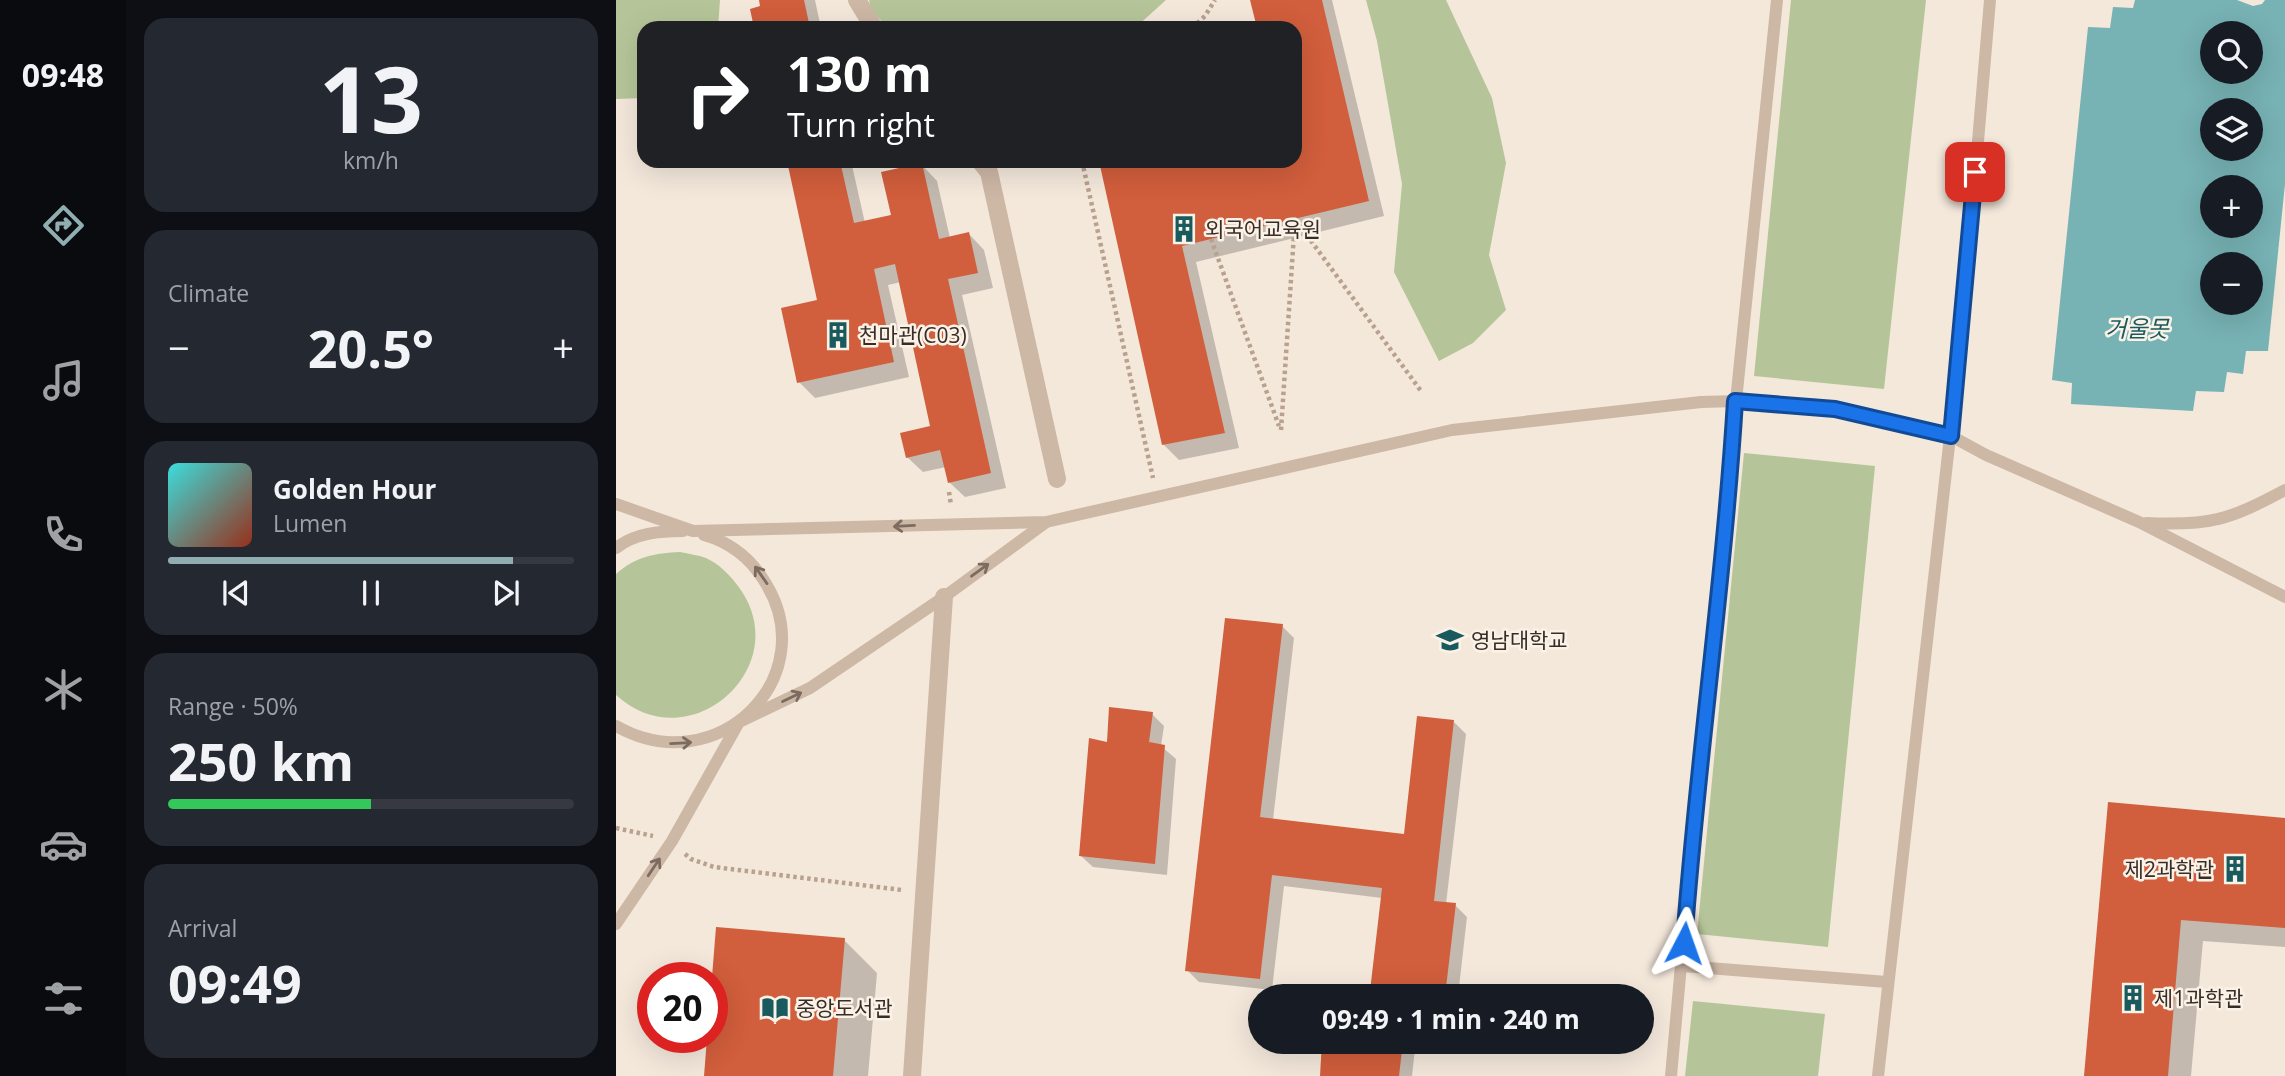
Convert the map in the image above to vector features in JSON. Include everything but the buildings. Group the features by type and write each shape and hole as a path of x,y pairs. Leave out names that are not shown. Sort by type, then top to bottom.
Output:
{"street":[{"path":"857,0 870,21"},
{"path":"986,168 989,172 1057,479"},
{"path":"912,1076 944,597"}],"lane":[{"path":"1671,1076 1689,876 1723,565 1735,401 1777,0"},
{"path":"1878,1076 1951,436 1990,0"},
{"path":"616,548 623,542 657,531 1045,522 1157,499 1452,430 1701,402 1735,401 1835,409 1951,436 1986,455 2139,522 2285,597"},
{"path":"2139,522 2188,525 2222,520 2246,511 2285,490"},
{"path":"616,504 717,538 738,551 756,568 770,588 778,611 781,636 779,661 771,684 757,705 739,722 671,841 616,923"},
{"path":"616,726 641,738 666,744 717,736 739,722 810,688 944,597 1045,522"},
{"path":"1683,966 1887,982"}],"path":[{"path":"1200,21 1214,0"},
{"path":"1084,168 1157,499"},
{"path":"1211,239 1281,430 1295,219 1421,390"},
{"path":"949,492 953,523"},
{"path":"616,828 671,841 691,859 714,867 924,892"}],"green space":[{"path":"616,0 720,0 718,21 637,21 637,98 616,99"},
{"path":"869,0 1166,0 1143,21 881,21 871,9"},
{"path":"1366,0 1446,0 1492,98 1506,163 1489,255 1506,310 1473,343 1439,361 1394,272 1402,184 1377,41"},
{"path":"1791,0 1926,0 1884,389 1754,376"},
{"path":"1744,453 1875,466 1828,947 1697,934"},
{"path":"680,552 711,560 735,582 753,616 755,646 745,673 727,696 703,711 675,718 645,713 616,695 616,574 646,557"},
{"path":"1693,1001 1825,1014 1818,1076 1685,1076"}],"water":[{"name":"거울못","path":"2135,0 2237,0 2253,6 2262,4 2265,0 2285,0 2285,184 2268,351 2246,351 2243,374 2227,372 2224,392 2196,391 2193,411 2071,404 2072,383 2052,380 2088,27 2110,28 2113,7 2133,8"}],"place":[{"name":"외국어교육원","path":"1184,229"},
{"name":"천마관(C03)","path":"838,335"},
{"name":"영남대학교","path":"1450,640"},
{"name":"제2과학관","path":"2235,869"},
{"name":"제1과학관","path":"2133,998"},
{"name":"중앙도서관","path":"775,1008"}],"route":[{"path":"1684,943 1723,565 1735,401 1835,409 1951,436 1975,172"}]}
